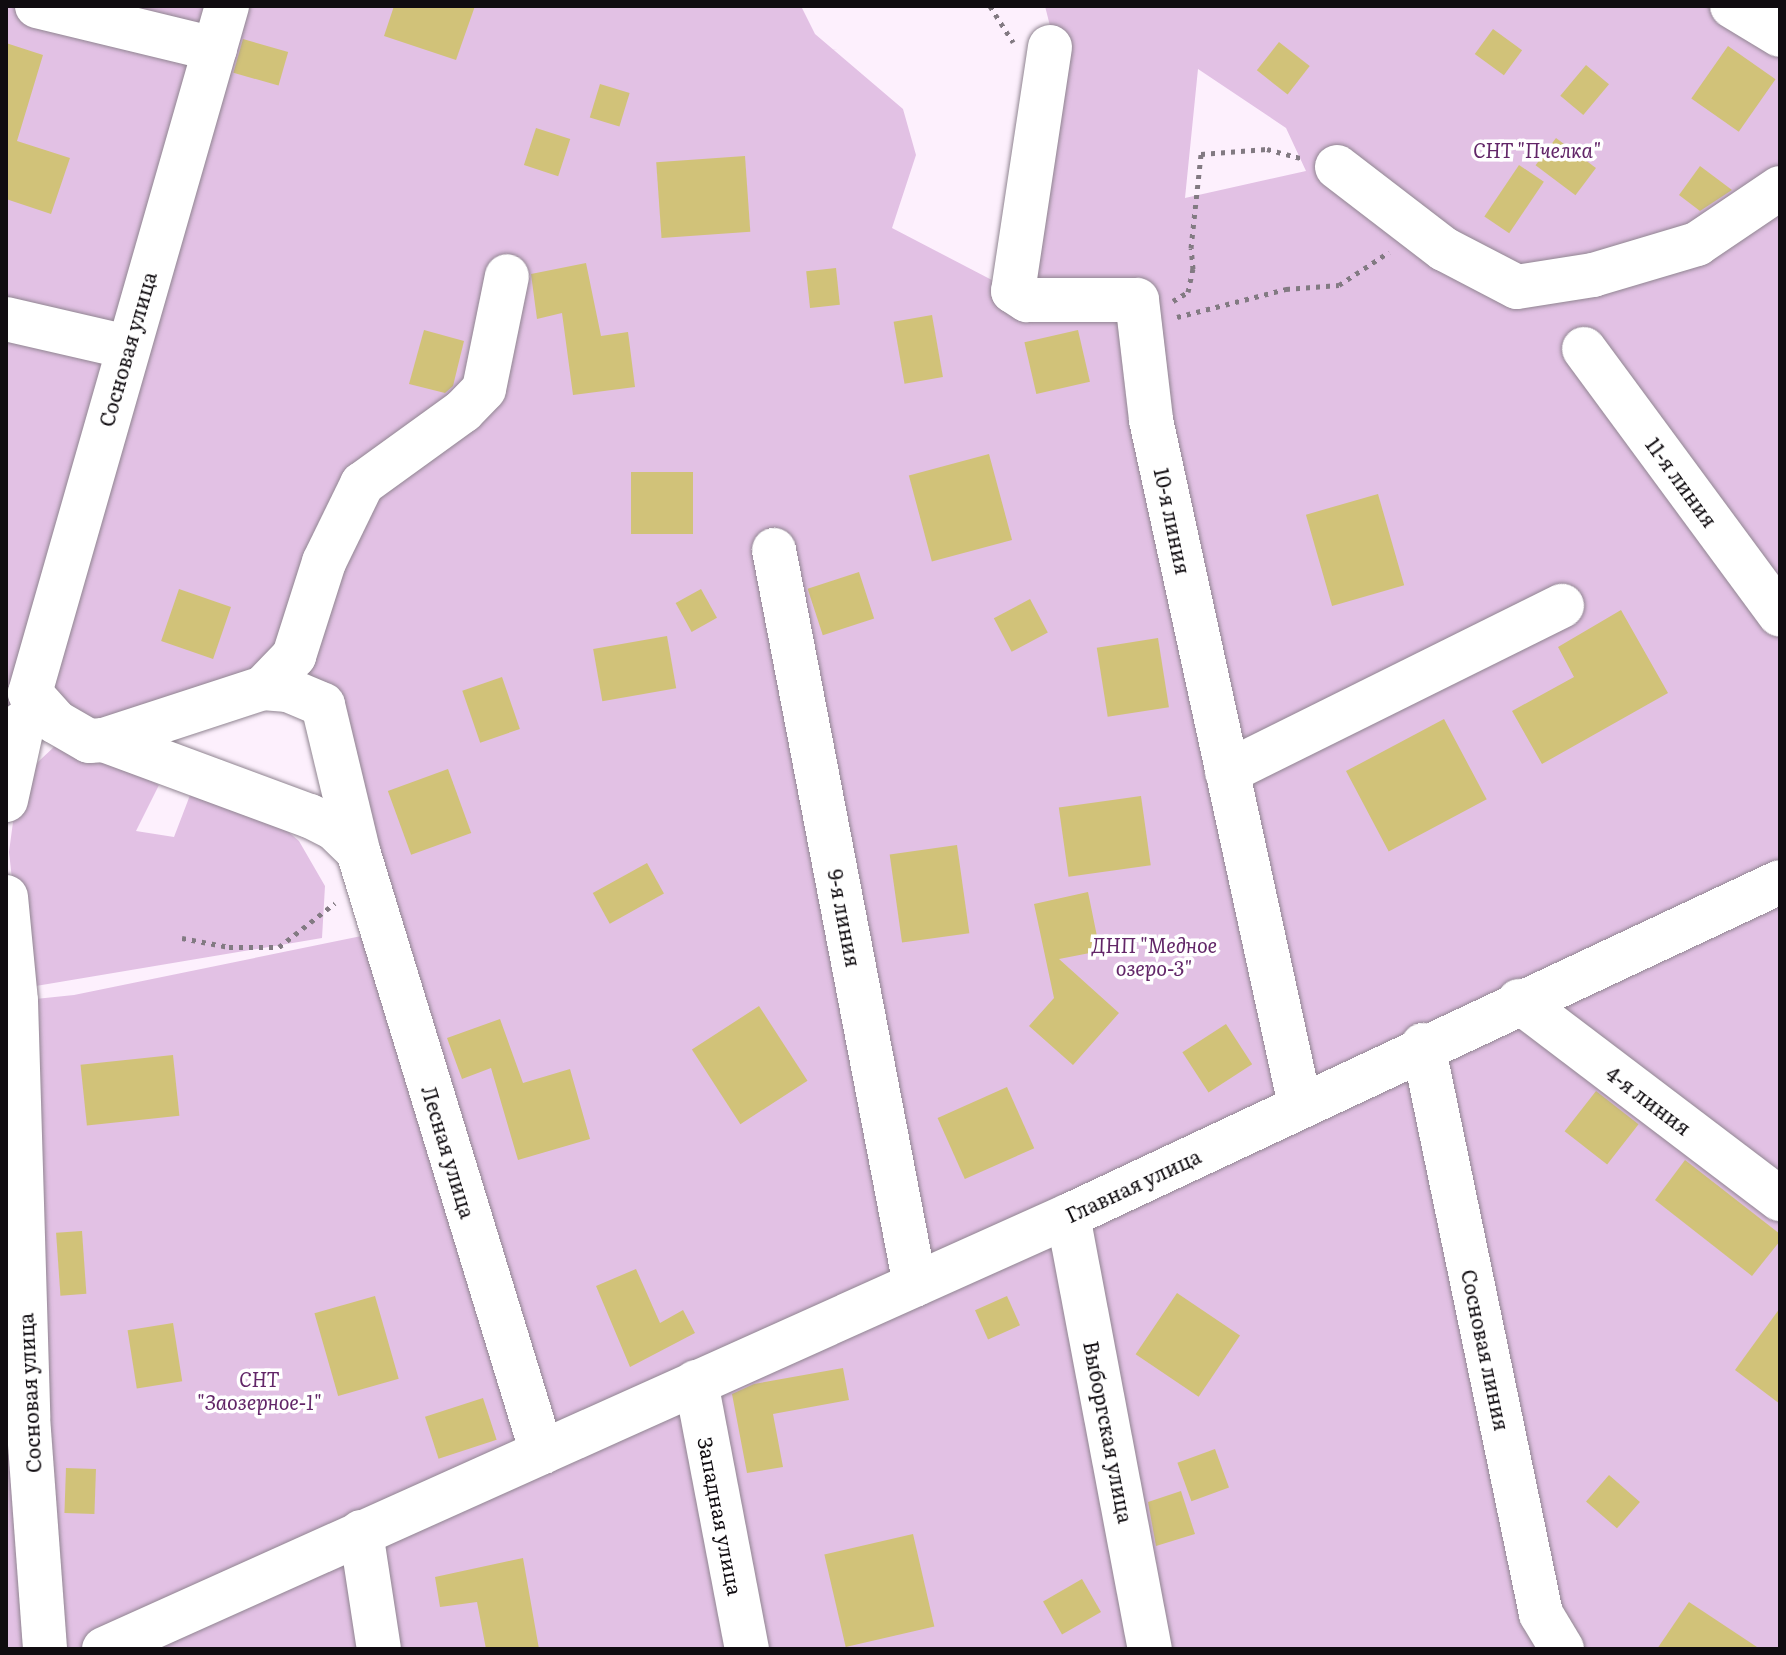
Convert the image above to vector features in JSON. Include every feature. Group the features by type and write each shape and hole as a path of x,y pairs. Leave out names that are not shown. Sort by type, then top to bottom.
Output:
{"street":[{"path":"37,6 215,49"},
{"name":"Сосновая улица","path":"6,800 23,692 227,6"},
{"path":"1732,6 1780,35"},
{"path":"1050,47 1013,291 1027,300 1137,300 1138,315"},
{"path":"1337,167 1444,249 1517,287 1593,275 1697,244 1780,188"},
{"path":"263,688 294,656 324,562 362,484 463,411 484,389 507,276"},
{"name":"10-я линия","path":"1138,315 1151,420 1300,1105"},
{"path":"6,319 127,347"},
{"name":"11-я линия","path":"1584,349 1780,615"},
{"name":"9-я линия","path":"774,550 915,1285"},
{"path":"1227,772 1562,606"},
{"name":"Лесная улица","path":"104,740 263,688 288,690 323,705 363,872 542,1453"},
{"path":"23,692 56,722 89,741 104,740 310,816 334,828 363,872"},
{"name":"Главная улица","path":"104,1649 1068,1216 1423,1045 1780,882"},
{"name":"Сосновая улица","path":"6,897 17,1415 45,1649"},
{"name":"4-я линия","path":"1519,1001 1780,1199"},
{"name":"Сосновая линия","path":"1423,1045 1541,1614 1562,1649"},
{"name":"Выборгская улица","path":"1068,1216 1150,1649"},
{"name":"Западная улица","path":"696,1382 747,1649"},
{"path":"361,1532 379,1649"}],"path":[{"path":"1138,315 1167,305 1188,292 1201,154 1267,149 1337,167"},
{"path":"1138,315 1192,315 1286,289 1339,285 1418,229"},
{"path":"182,938 229,947 279,947 314,915 344,898 363,872"}],"green space":[{"name":"ДНП \"Медное озеро-3\"","path":"6,6 801,6 815,34 903,109 916,155 892,228 1013,291 1052,34 1045,6 1780,6 1780,1649 6,1649 6,897 16,1001 74,995 381,932 336,750 288,690 121,735 30,694 6,800","holes":["1198,69 1286,128 1306,171 1185,198"]},
{"path":"77,745 159,785 136,831 174,837 192,790 258,806 299,841 325,886 322,938 24,988 9,852 15,807 23,781 39,761 55,746"}],"building":[{"path":"394,6 475,6 456,60 384,36"},
{"path":"1493,29 1522,50 1504,75 1475,54"},
{"path":"243,39 288,52 279,86 233,73"},
{"path":"1279,42 1310,66 1288,94 1257,70"},
{"path":"6,43 43,55 17,141 70,158 51,214 6,199"},
{"path":"1728,46 1776,79 1739,132 1691,98"},
{"path":"1586,65 1609,84 1583,115 1560,96"},
{"path":"600,84 630,93 619,127 590,117"},
{"path":"536,128 570,139 558,176 524,165"},
{"path":"1556,138 1596,168 1575,195 1536,165"},
{"path":"745,156 750,232 662,238 656,162"},
{"path":"1519,165 1544,182 1509,233 1484,216"},
{"path":"1700,166 1732,190 1700,211 1679,195"},
{"path":"586,263 601,336 628,332 635,387 573,395 562,313 537,319 531,274"},
{"path":"836,268 840,305 810,308 806,271"},
{"path":"932,315 943,377 905,384 894,322"},
{"path":"424,330 464,341 453,386 445,393 409,384"},
{"path":"1078,330 1090,382 1036,394 1024,342"},
{"path":"989,454 1012,540 932,561 909,475"},
{"path":"631,472 693,472 693,534 631,534"},
{"path":"1378,494 1404,585 1332,606 1306,515"},
{"path":"859,572 874,619 823,635 808,589"},
{"path":"179,589 231,607 213,659 161,641"},
{"path":"701,589 717,618 692,632 676,603"},
{"path":"1030,599 1048,633 1012,652 994,618"},
{"path":"1621,610 1668,693 1542,764 1512,711 1574,677 1558,647"},
{"path":"667,636 676,688 602,701 593,649"},
{"path":"1158,638 1169,707 1108,717 1097,648"},
{"path":"502,677 520,729 480,743 462,691"},
{"path":"1444,719 1487,799 1389,851 1346,771"},
{"path":"448,769 471,833 411,855 388,791"},
{"path":"1141,796 1151,865 1069,877 1059,808"},
{"path":"957,845 969,933 902,943 890,854"},
{"path":"647,863 664,894 610,924 593,893"},
{"path":"1088,892 1100,951 1059,959 1119,1013 1073,1065 1029,1026 1054,998 1034,904"},
{"path":"759,1006 807,1081 740,1124 692,1050"},
{"path":"500,1019 523,1083 570,1069 590,1139 518,1160 491,1068 462,1079 447,1038"},
{"path":"1226,1024 1252,1064 1209,1093 1182,1052"},
{"path":"173,1055 179,1116 87,1125 81,1065"},
{"path":"1007,1087 1034,1148 965,1179 938,1118"},
{"path":"1596,1091 1639,1124 1607,1164 1565,1131"},
{"path":"1685,1160 1780,1234 1780,1241 1752,1276 1655,1200"},
{"path":"82,1231 86,1294 60,1296 56,1233"},
{"path":"636,1269 660,1323 683,1310 695,1333 630,1367 596,1286"},
{"path":"1177,1293 1240,1335 1199,1397 1136,1354"},
{"path":"375,1296 399,1379 338,1396 314,1313"},
{"path":"1007,1296 1020,1325 988,1339 975,1310"},
{"path":"1780,1308 1780,1404 1735,1370"},
{"path":"173,1323 182,1381 137,1388 128,1330"},
{"path":"843,1368 849,1400 773,1414 783,1467 747,1473 732,1394 754,1384"},
{"path":"483,1398 497,1440 439,1459 425,1417"},
{"path":"1215,1449 1229,1488 1191,1501 1177,1463"},
{"path":"66,1468 96,1469 94,1514 64,1513"},
{"path":"1609,1475 1640,1502 1617,1528 1586,1501"},
{"path":"1181,1491 1195,1534 1156,1546 1148,1502"},
{"path":"913,1534 934,1627 846,1647 824,1554"},
{"path":"523,1558 539,1649 486,1649 477,1602 440,1607 435,1577"},
{"path":"1082,1579 1101,1612 1062,1634 1043,1602"},
{"path":"1689,1602 1760,1649 1657,1649"}],"park label":[{"name":"СНТ \"Пчелка\"","path":"1537,149"},
{"name":"СНТ \"Заозерное-1\"","path":"259,1390"}]}
